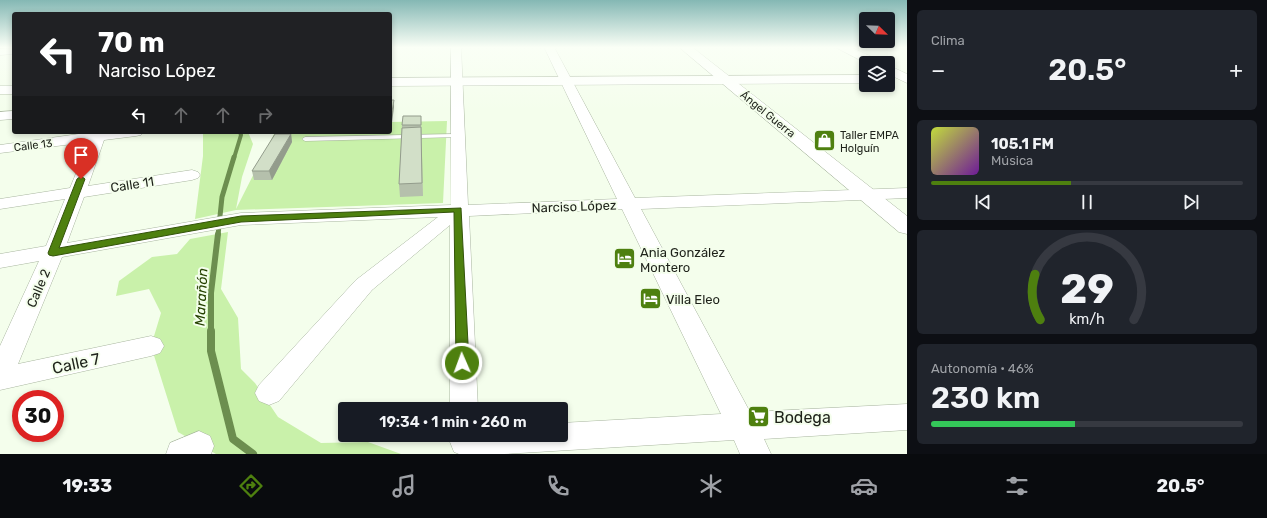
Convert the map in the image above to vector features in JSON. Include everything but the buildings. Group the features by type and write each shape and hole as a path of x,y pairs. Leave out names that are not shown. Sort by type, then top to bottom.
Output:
{"main road":[{"name":"Ángel Guerra","path":"712,68 907,227"},
{"path":"895,73 907,78"},
{"path":"895,79 907,78"},
{"path":"392,82 859,79"},
{"path":"0,90 12,90"}],"street":[{"path":"456,68 458,210 464,402"},
{"path":"560,68 756,454"},
{"path":"0,116 12,116"},
{"name":"Calle 13","path":"0,149 111,134"},
{"name":"Calle 2","path":"0,375 53,253 99,135"},
{"name":"Calle 11","path":"0,204 192,174"},
{"name":"Narciso López","path":"0,261 53,253 241,219 907,193"},
{"path":"269,393 364,285 458,210"},
{"name":"Calle 7","path":"0,379 151,346"},
{"path":"464,444 907,417"}],"lane":[{"path":"305,139 457,136"}],"green space":[{"path":"447,121 443,203 236,210 195,219 203,156 203,134 249,134 253,144 242,177 236,209 274,134 392,134 392,122"},
{"path":"228,232 221,289 238,318 241,369 255,383 278,417 321,443 368,442 401,454 216,454 178,432 151,346 161,313 149,289 116,296 119,281 152,257 177,254 190,239"}],"waterway":[{"name":"Marañón","path":"234,158 241,134"},
{"name":"Marañón","path":"218,235 222,197 234,157"},
{"name":"Marañón","path":"218,234 211,293 211,351 233,439 253,454"}],"place":[{"name":"Taller EMPA Holguín","path":"824,141"},
{"name":"Ania González Montero","path":"625,259"},
{"name":"Villa Eleo","path":"650,299"},
{"name":"Bodega","path":"758,417"}],"route":[{"path":"81,179 53,253 241,219 458,210 462,363"}]}
